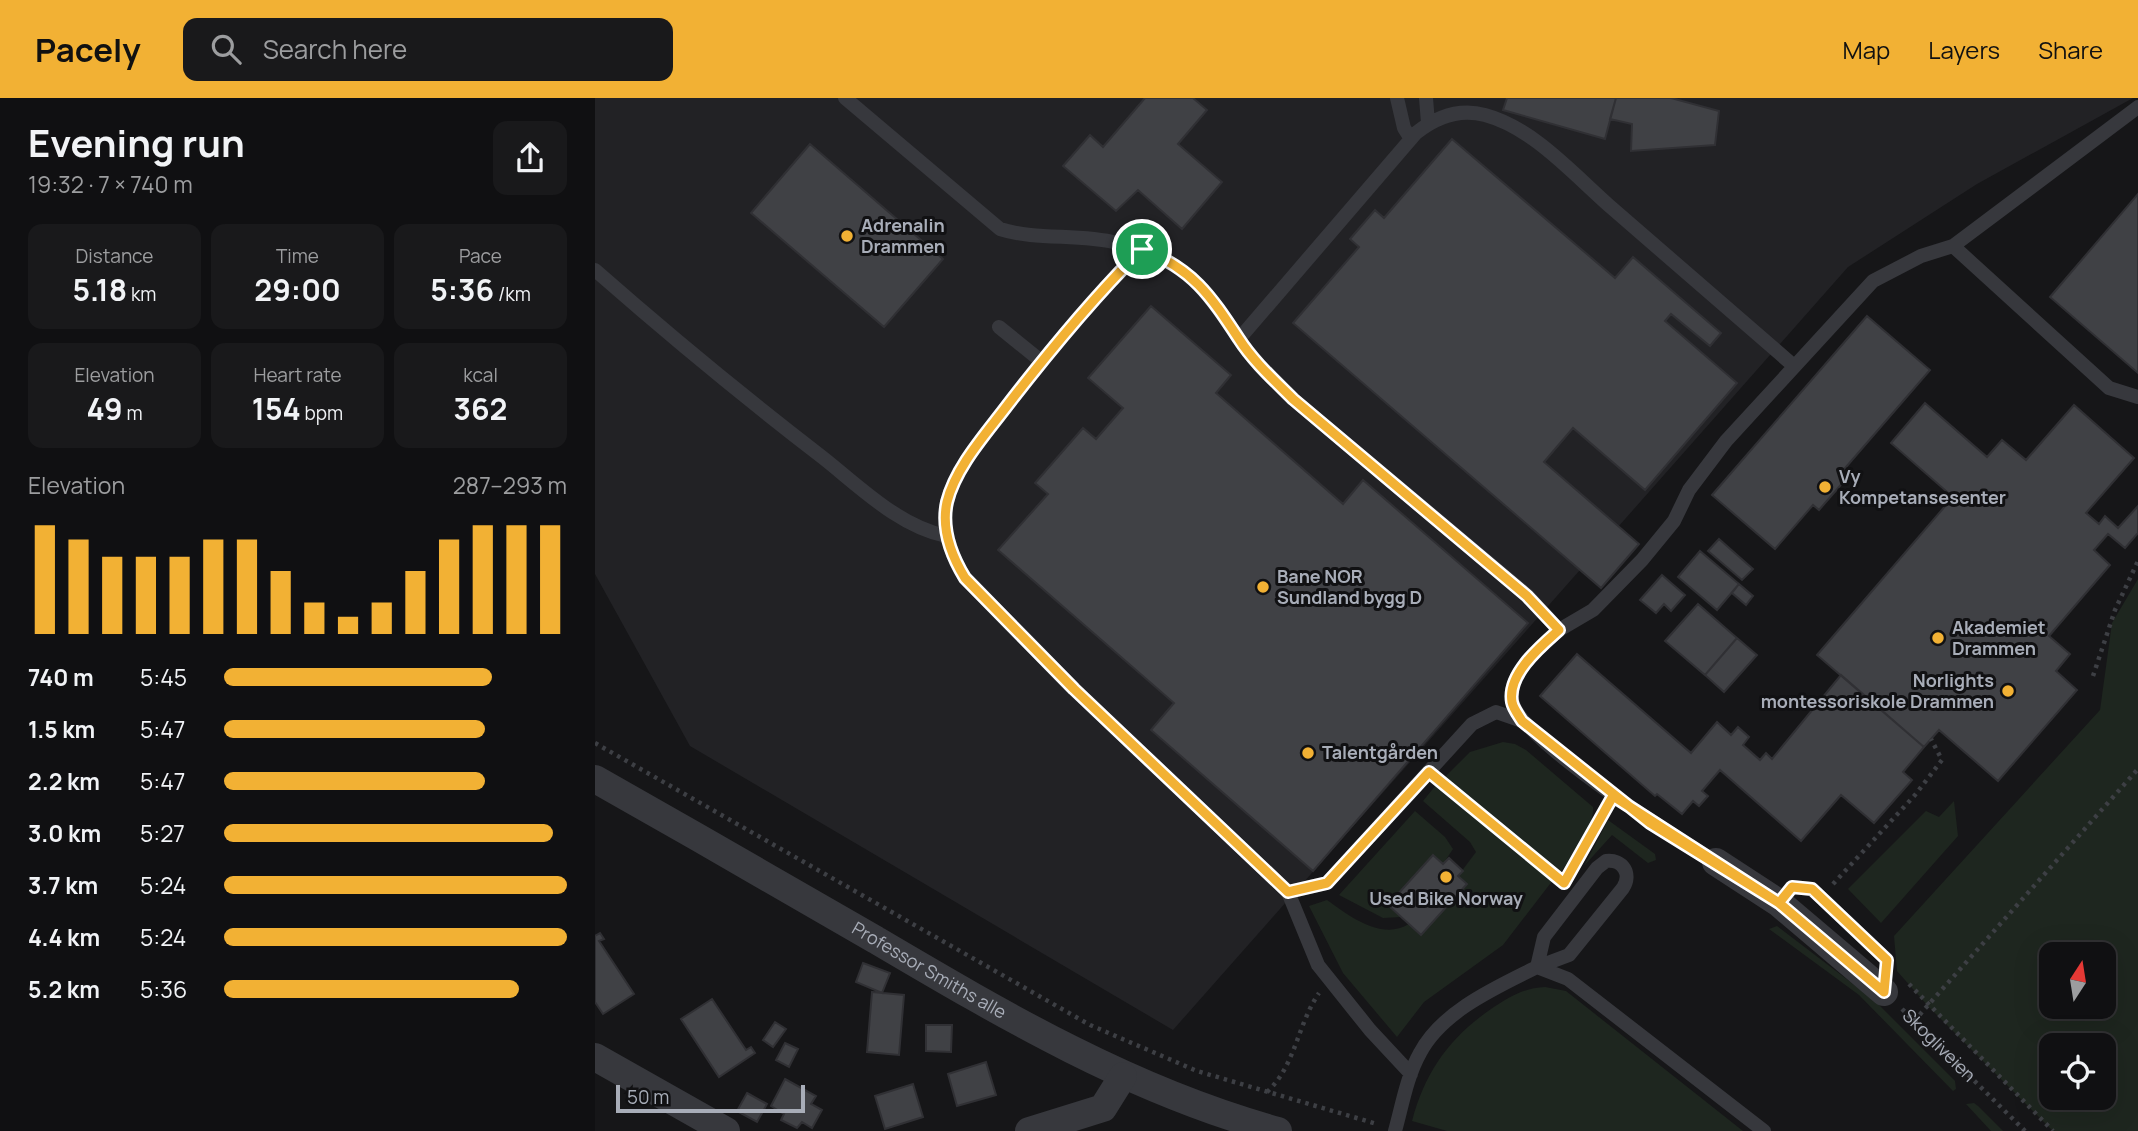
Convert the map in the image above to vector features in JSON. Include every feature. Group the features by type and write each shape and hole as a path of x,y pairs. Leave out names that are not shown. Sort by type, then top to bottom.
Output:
{"street":[{"name":"Professor Smiths alle","path":"595,779 994,1009 1123,1076 1185,1102 1278,1131"},
{"path":"1716,862 1779,903 1884,992"},
{"path":"595,1057 726,1131"},
{"path":"1029,1131 1103,1108 1123,1076"}],"lane":[{"path":"845,98 1000,229 1021,235 1080,237 1142,249 1165,258 1191,276 1210,295 1239,339 1293,399 1527,596 1559,630"},
{"path":"1397,98 1403,128 1412,139"},
{"path":"1426,98 1428,123"},
{"path":"1522,721 1512,701 1514,684 1536,651 1559,630 1593,610 1642,560 1674,521 1689,490 1726,441 1873,281 1921,256 1953,246 2138,107"},
{"path":"1239,339 1412,139 1428,123 1446,115 1465,112 1485,115 1538,144 1794,366"},
{"path":"1953,246 2109,388 2138,397"},
{"path":"1142,249 1041,362 986,434 959,477 947,502 946,536 952,557 965,578 1074,689 1288,892 1318,965 1370,1030 1411,1074"},
{"path":"595,270 732,388 886,507 930,532 946,536"},
{"path":"999,327 1041,362"},
{"path":"1288,892 1327,883 1472,724 1496,712 1522,721 1613,796 1716,862"},
{"path":"1395,1130 1420,1052 1446,1022 1491,991 1537,967 1569,955 1626,884 1627,873 1621,864 1611,860 1597,868 1544,937 1537,967"},
{"path":"1779,903 1792,887 1812,889 1887,960 1884,992"},
{"path":"1537,967 1568,979 1764,1131"}],"path":[{"path":"2094,676 2115,610 2138,561"},
{"path":"1820,897 1915,795 1943,760 1931,739"},
{"path":"595,743 1090,1025 1197,1071 1395,1130"},
{"path":"1914,1021 2138,769"},
{"path":"1429,772 1564,883 1569,876"},
{"path":"1579,858 1599,817 1613,796"},
{"path":"1887,960 1928,1006 2053,1131"},
{"path":"1267,1092 1281,1079 1309,1007 1329,978"},
{"name":"Skogliveien","path":"1884,992 2025,1131"}],"shaded area":[{"path":"595,98 2133,98 1977,184 1848,267 1173,1030 690,746 595,574"},
{"path":"2138,579 2138,1131 2053,1131 1928,1006 1897,971 1894,936 2100,710 2112,623"},
{"path":"1503,742 1526,750 1593,807 1586,833 1559,874 1442,780 1470,752"},
{"path":"1436,785 1553,880 1503,945 1424,1002 1397,1037 1343,973 1309,906 1327,900 1366,924 1388,930 1409,924 1421,935 1467,884 1458,876 1476,852 1470,842 1423,801"},
{"path":"1954,801 1958,836 1881,923 1848,889 1926,811 1939,817"},
{"path":"1415,811 1445,837 1453,849 1443,864 1433,855 1388,905 1401,917 1383,918 1339,895"},
{"path":"1608,820 1655,854 1656,860 1648,863 1612,835 1584,866"},
{"path":"1777,926 1874,1000 1955,1081 1956,1089 1953,1091 1859,995 1769,929"},
{"path":"1545,987 1566,991 1743,1131 1447,1131 1412,1121 1424,1087 1451,1044 1476,1020 1510,997 1530,989"},
{"path":"1974,1103 2003,1131 1991,1131 1966,1104"}],"building":[{"path":"1145,98 1193,98 1207,110 1178,144 1222,182 1182,229 1138,190 1116,211 1063,166 1090,135 1103,147"},
{"path":"1507,98 1616,98 1605,139 1503,110"},
{"path":"1616,98 1671,98 1719,111 1715,145 1631,151 1632,124 1610,119"},
{"path":"1452,139 1615,278 1633,257 1721,333 1710,346 1671,314 1665,321 1737,383 1645,490 1573,428 1544,462 1639,544 1601,588 1293,323 1359,247 1350,239 1375,210 1384,218"},
{"name":"Adrenalin Drammen","path":"810,144 943,259 884,327 751,213"},
{"path":"2138,194 2138,373 2050,297"},
{"name":"Bane NOR Sundland bygg D","path":"1151,306 1231,375 1216,393 1343,504 1363,480 1528,623 1313,871 1151,730 1174,703 998,550 1048,494 1035,483 1083,428 1096,439 1123,408 1088,378"},
{"path":"1867,316 1930,370 1840,474 1846,479 1819,510 1813,505 1775,549 1712,495"},
{"path":"1925,403 1987,457 2002,440 2026,460 2074,405 2134,458 2086,513 2099,524 2105,516 2118,528 2138,506 2138,533 2125,548 2108,534 2094,550 2110,565 2049,636 2070,654 2056,671 2077,690 1998,781 1939,730 1924,747 1817,655 1953,497 1891,443"},
{"path":"1719,539 1753,569 1742,580 1708,551"},
{"path":"1700,551 1739,584 1717,610 1678,577"},
{"path":"1662,575 1685,595 1671,611 1664,604 1656,613 1640,600"},
{"path":"1739,584 1753,596 1746,605 1732,593"},
{"path":"1698,604 1737,638 1705,675 1665,641"},
{"path":"1737,638 1757,655 1724,692 1705,675"},
{"path":"1577,654 1691,753 1717,722 1731,735 1738,727 1749,737 1743,745 1760,760 1766,753 1772,759 1841,675 1924,747 1903,772 1912,780 1874,823 1841,795 1801,841 1720,770 1702,791 1708,796 1699,806 1693,801 1682,814 1657,794 1655,796 1540,696"},
{"path":"1433,855 1443,864 1449,858 1463,871 1458,876 1467,884 1421,935 1388,905"},
{"path":"600,933 604,939 599,941 634,994 603,1014 595,1002 595,936"},
{"path":"863,963 890,973 882,993 856,982"},
{"path":"872,992 904,995 899,1055 867,1052"},
{"path":"712,999 746,1050 751,1047 755,1053 719,1077 681,1019"},
{"path":"775,1022 786,1029 773,1047 763,1040"},
{"path":"926,1025 952,1025 951,1052 926,1051"},
{"path":"785,1043 798,1049 789,1067 776,1060"},
{"path":"986,1062 996,1095 957,1106 948,1074"},
{"path":"785,1079 816,1096 811,1104 822,1110 812,1128 802,1122 797,1128 781,1120 784,1114 771,1106"},
{"path":"913,1084 923,1117 885,1129 875,1096"},
{"path":"747,1093 767,1104 757,1122 737,1111"}],"place":[{"name":"Adrenalin Drammen","path":"847,236"},
{"name":"Vy Kompetansesenter","path":"1825,487"},
{"name":"Bane NOR Sundland bygg D","path":"1263,587"},
{"name":"Akademiet Drammen","path":"1938,638"},
{"name":"Norlights montessoriskole Drammen","path":"2008,691"},
{"name":"Talentgården","path":"1308,753"},
{"name":"Used Bike Norway","path":"1446,877"}],"route":[{"path":"1142,249 1119,271 1041,362 969,459 947,502 946,536 952,557 965,578 1074,689 1288,892 1327,883 1429,772 1564,883 1575,868 1599,817 1613,796 1650,823 1779,903 1884,992 1887,960 1812,889 1792,887 1779,903 1716,862 1650,823 1522,721 1512,701 1514,684 1536,651 1559,630 1527,596 1293,399 1264,370 1239,339 1229,320 1210,295 1191,276 1165,258 1142,249"}]}
